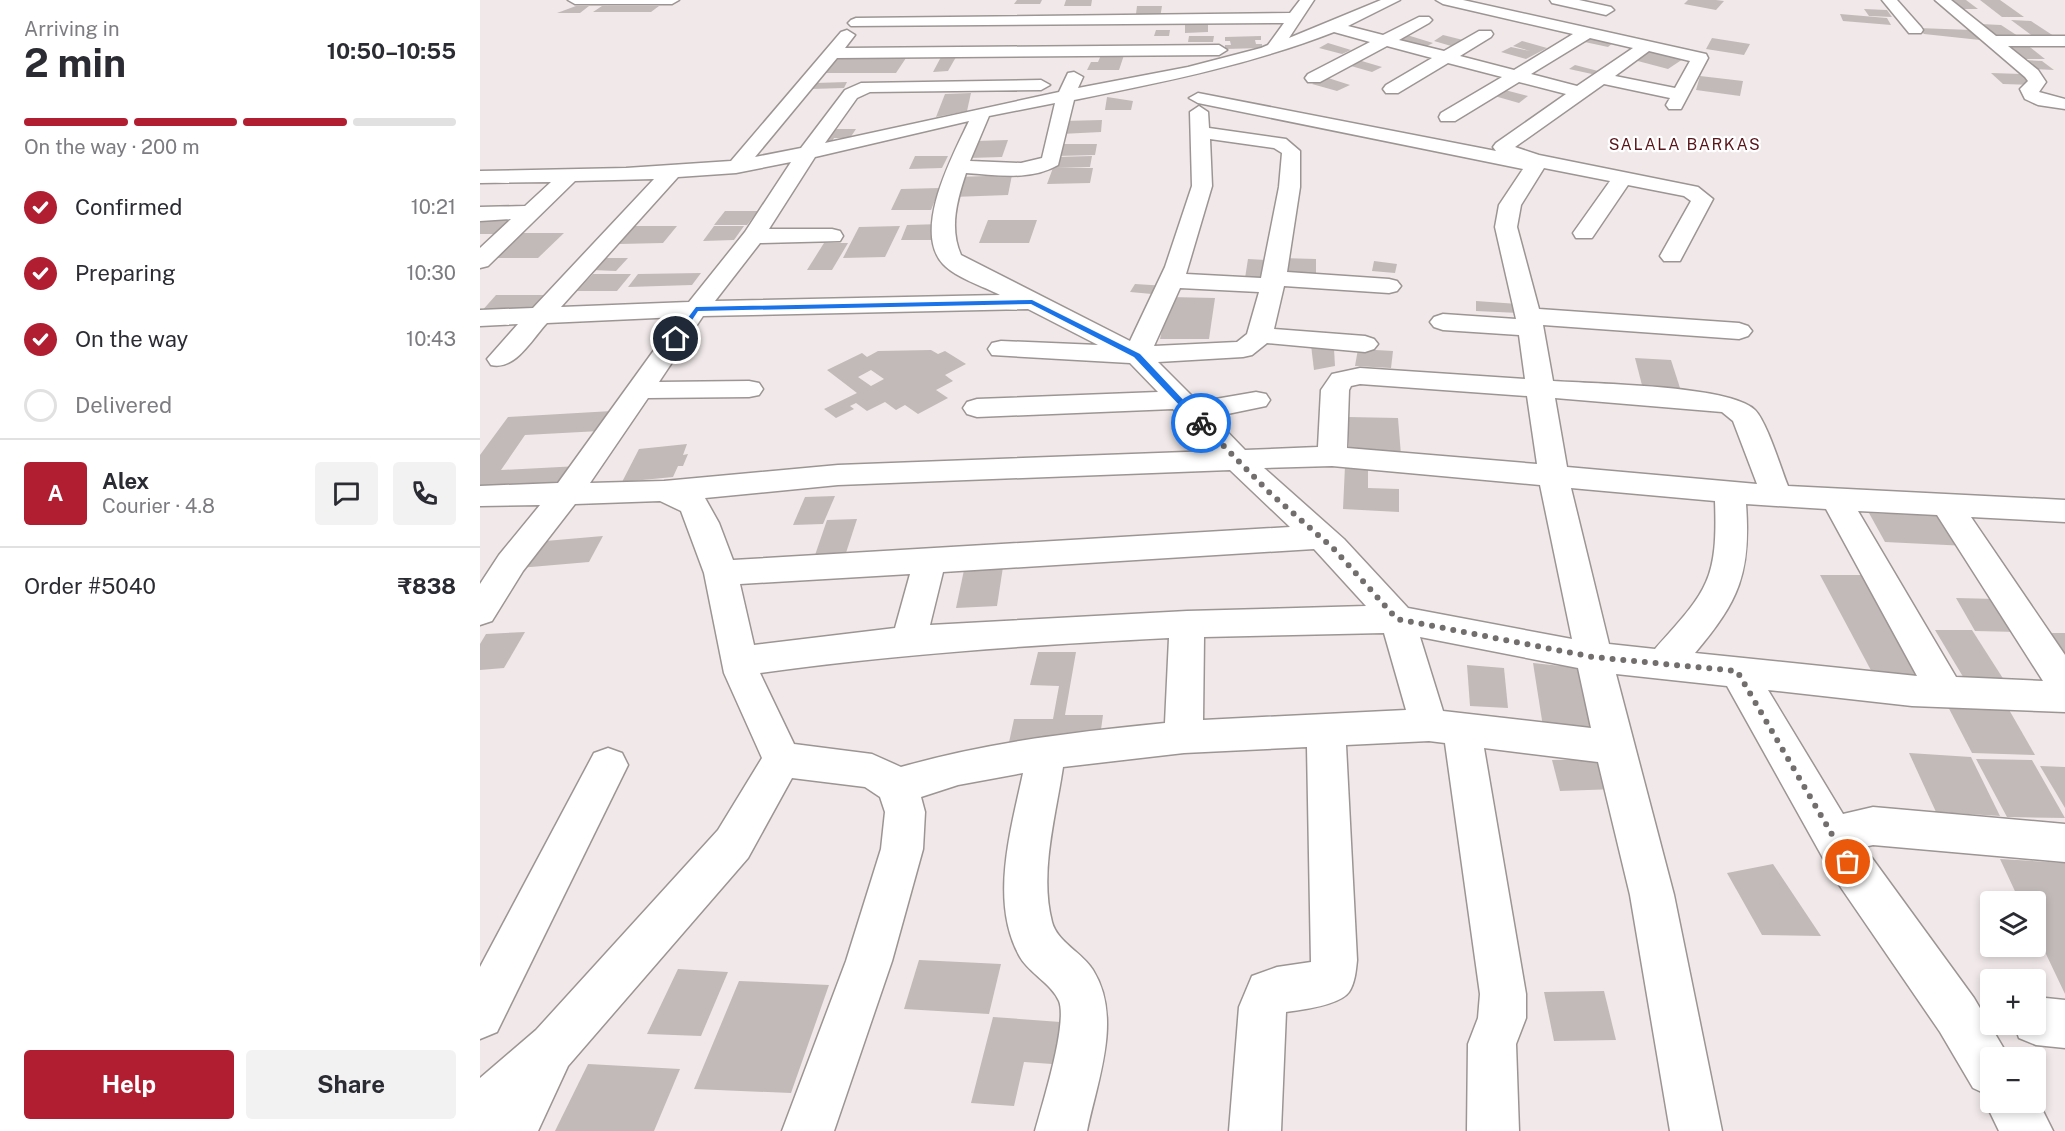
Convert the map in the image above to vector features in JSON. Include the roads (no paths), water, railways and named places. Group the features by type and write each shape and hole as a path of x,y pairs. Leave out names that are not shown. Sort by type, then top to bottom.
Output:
{"street":[{"path":"575,0 672,0"},
{"path":"958,167 1033,168 1051,161 1068,89 1085,52 1104,0"},
{"path":"1273,50 1307,0"},
{"path":"480,177 736,167 982,112 1068,89 1189,72 1273,50 1333,27 1393,0"},
{"path":"1443,0 1700,58 1678,100 1602,78"},
{"path":"1557,0 1606,10"},
{"path":"1889,0 1915,30"},
{"path":"1931,0 1942,0 2032,74 2037,82 2029,89 2031,95 2044,101 2065,104"},
{"path":"736,167 870,8"},
{"path":"856,23 1293,18"},
{"path":"1314,78 1424,20"},
{"path":"1333,27 1582,93"},
{"path":"1448,117 1588,32"},
{"path":"1392,89 1485,34"},
{"path":"1990,41 2065,41"},
{"path":"1536,162 1504,150 1506,145 1647,45"},
{"path":"834,53 1273,50"},
{"path":"1137,355 1171,280 1202,186 1198,98 1189,72"},
{"path":"480,612 510,563 568,492 696,309 754,236 808,152 851,94 861,88 1068,89"},
{"path":"1198,98 1691,191 1702,200 1672,256"},
{"path":"982,112 958,167 947,201 943,241 950,258 1137,355 1270,493 1321,537 1397,619 1446,727 1503,994 1502,1018 1492,1044 1492,1131"},
{"path":"1374,118 1506,145"},
{"path":"1001,349 1137,355 1244,349 1260,335 1290,181 1292,155 1289,147 1279,143 1199,132"},
{"path":"1536,162 1510,205 1506,227 1528,322 1553,475 1614,747 1652,895 1696,1131"},
{"path":"500,359 673,171"},
{"path":"480,261 571,174"},
{"path":"1584,233 1623,177"},
{"path":"480,214 530,212"},
{"path":"754,236 832,236"},
{"path":"1171,280 1389,286"},
{"path":"480,318 696,309 1032,302"},
{"path":"1443,322 1528,322 1739,331"},
{"path":"1260,335 1365,344"},
{"path":"1332,456 1335,390 1342,380 1360,376 1540,391 1714,401 1732,406 1746,417 1777,496"},
{"path":"641,390 749,389"},
{"path":"977,408 1185,406 1256,400"},
{"path":"480,496 664,491 838,475 1332,456 1837,501 2065,511"},
{"path":"664,491 693,504 704,523 721,573 739,661 782,760"},
{"path":"1665,663 1707,613 1727,575 1731,541 1730,492"},
{"path":"1837,501 1945,692"},
{"path":"1947,506 2065,685"},
{"path":"721,573 1321,537"},
{"path":"909,640 930,559"},
{"path":"739,661 909,640 1187,624 1397,619 1593,657 1945,692 2065,697"},
{"path":"1184,737 1187,624"},
{"path":"1737,671 1848,862 1974,1017 1983,1047"},
{"path":"897,786 958,768 1046,752 1184,737 1446,727 1614,747"},
{"path":"1255,1131 1262,1014 1269,993 1284,987 1321,984 1332,977 1334,960 1326,730"},
{"path":"1046,752 1030,857 1026,902 1032,934 1051,960 1074,982 1083,1001 1083,1028 1061,1131"},
{"path":"782,760 873,771 897,786 905,812 902,849 868,961 808,1131"},
{"path":"480,1111 552,1047 733,844 782,760"},
{"path":"480,1015 608,765"},
{"path":"1848,862 1842,842 1851,830 1873,826 2065,843"},
{"path":"2046,1022 2065,1024"},
{"path":"511,1131 552,1047"},
{"path":"2016,1113 2027,1131"}],"district":[{"name":"SALALA BARKAS","path":"1685,144"}]}
